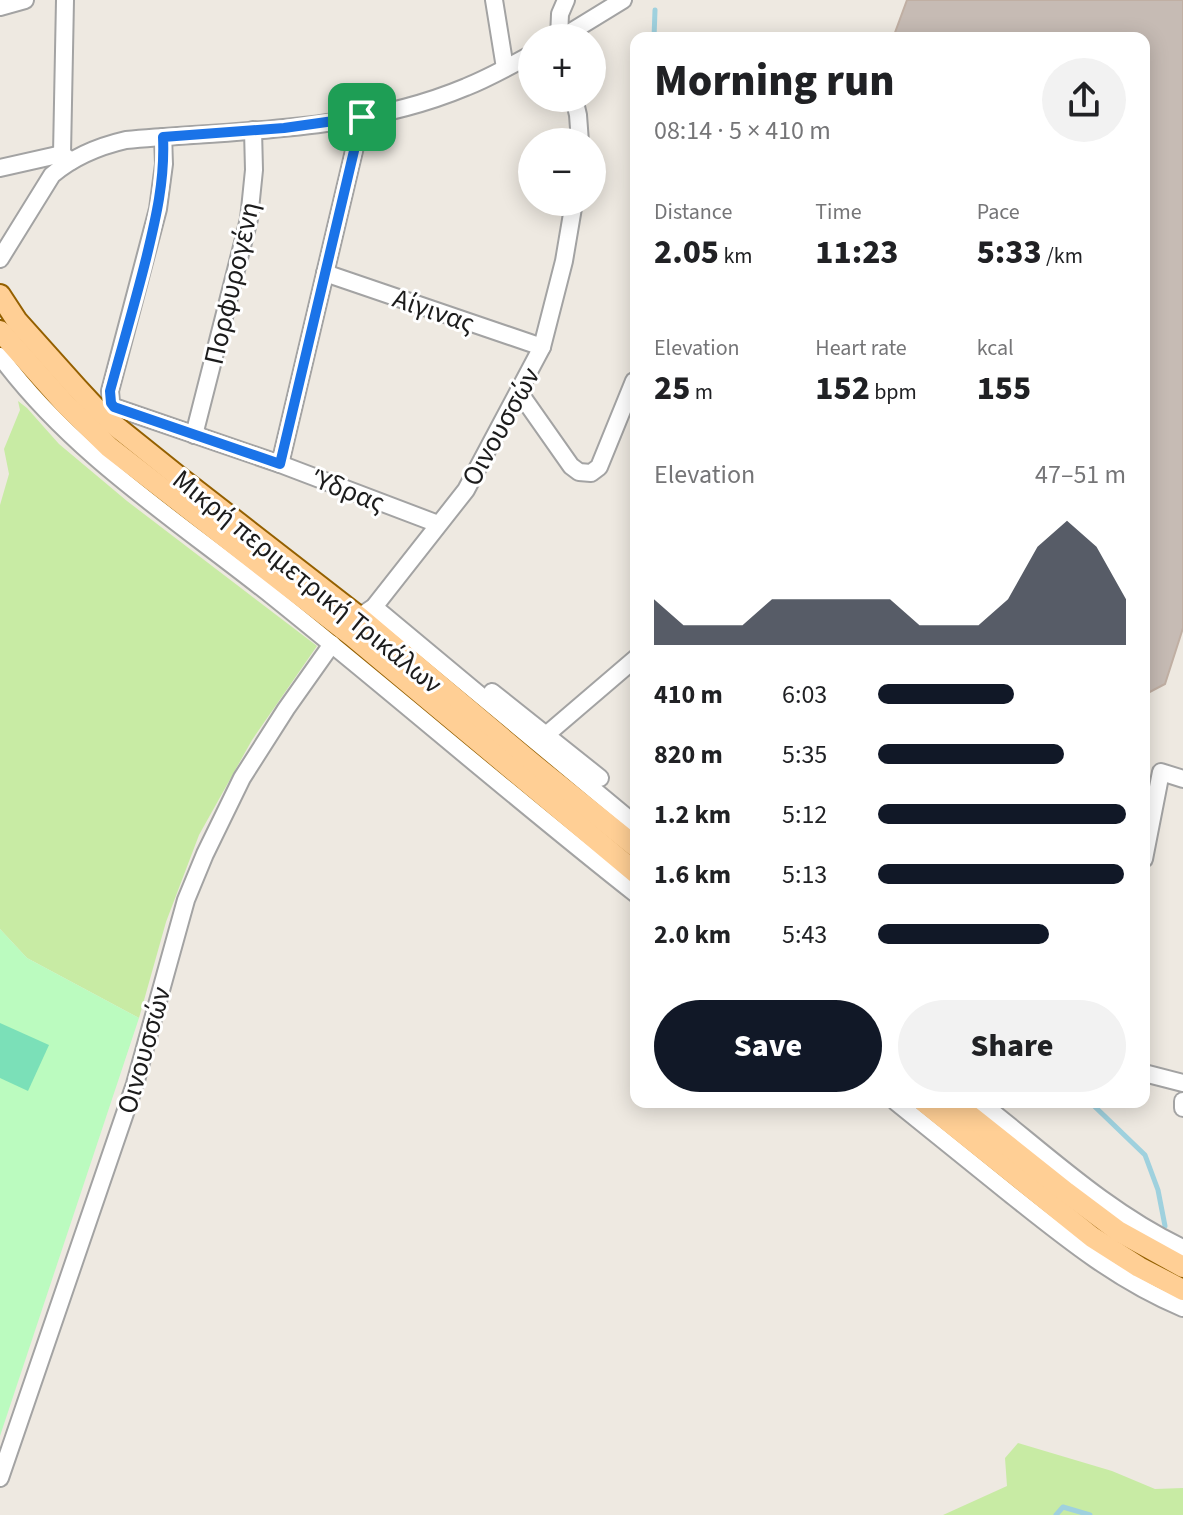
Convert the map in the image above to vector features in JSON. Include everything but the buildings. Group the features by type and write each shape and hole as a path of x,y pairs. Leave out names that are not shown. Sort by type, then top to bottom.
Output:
{"main road":[{"name":"Μικρή περιμετρική Τρικάλων","path":"0,295 27,331 103,416 179,477 370,609 532,763 630,842"},
{"name":"Μικρή περιμετρική Τρικάλων","path":"0,331 66,405 109,447 352,636 630,868"},
{"path":"931,1108 1092,1237 1183,1290"},
{"path":"961,1108 1118,1231 1183,1267"}],"street":[{"path":"0,7 25,0"},
{"path":"0,259 52,175 67,158 65,0"},
{"path":"494,0 505,68"},
{"path":"560,24 560,14 566,0"},
{"path":"583,24 623,0"},
{"path":"0,168 67,158 126,140 321,124 362,117 465,88 518,61"},
{"path":"280,464 362,117"},
{"name":"Πορφυρογένη","path":"194,435 249,219 254,179 253,130"},
{"name":"Ύδρας","path":"163,137 164,164 158,209 110,391 111,403 114,407 280,464 438,524"},
{"name":"Οινουσσών","path":"370,609 466,490 519,392 542,347 564,261 572,216"},
{"name":"Αίγινας","path":"325,273 542,347"},
{"path":"0,356 39,404 91,455 332,644 630,889"},
{"path":"519,392 571,466 585,474 599,467 630,391"},
{"path":"370,609 546,735 600,778"},
{"path":"370,609 630,820"},
{"name":"Οινουσσών","path":"0,1478 135,1084 191,888 242,778 332,644"},
{"path":"546,735 630,663"},
{"path":"1150,828 1161,772 1183,779"},
{"path":"1150,1075 1183,1083"},
{"path":"1183,1101 1183,1108"},
{"path":"903,1108 1105,1267 1183,1308"},
{"path":"988,1108 1110,1204 1183,1248"}],"green space":[{"path":"18,401 59,444 127,501 317,646 252,740 199,835 166,922 139,1018 27,958 0,929 0,505 9,474 4,449 20,410"},
{"path":"0,929 27,958 139,1018 0,1436"},
{"path":"0,1023 49,1045 28,1091 0,1078"},
{"path":"1018,1443 1112,1471 1155,1489 1183,1488 1183,1515 943,1515 1007,1486 1005,1458"}],"waterway":[{"path":"654,32 655,10"},
{"path":"1096,1108 1145,1155 1158,1190 1165,1226"},
{"path":"1056,1515 1063,1507 1090,1515"}],"route":[{"path":"362,117 280,464 114,407 110,391 161,193 163,137 284,128 362,117"}]}
